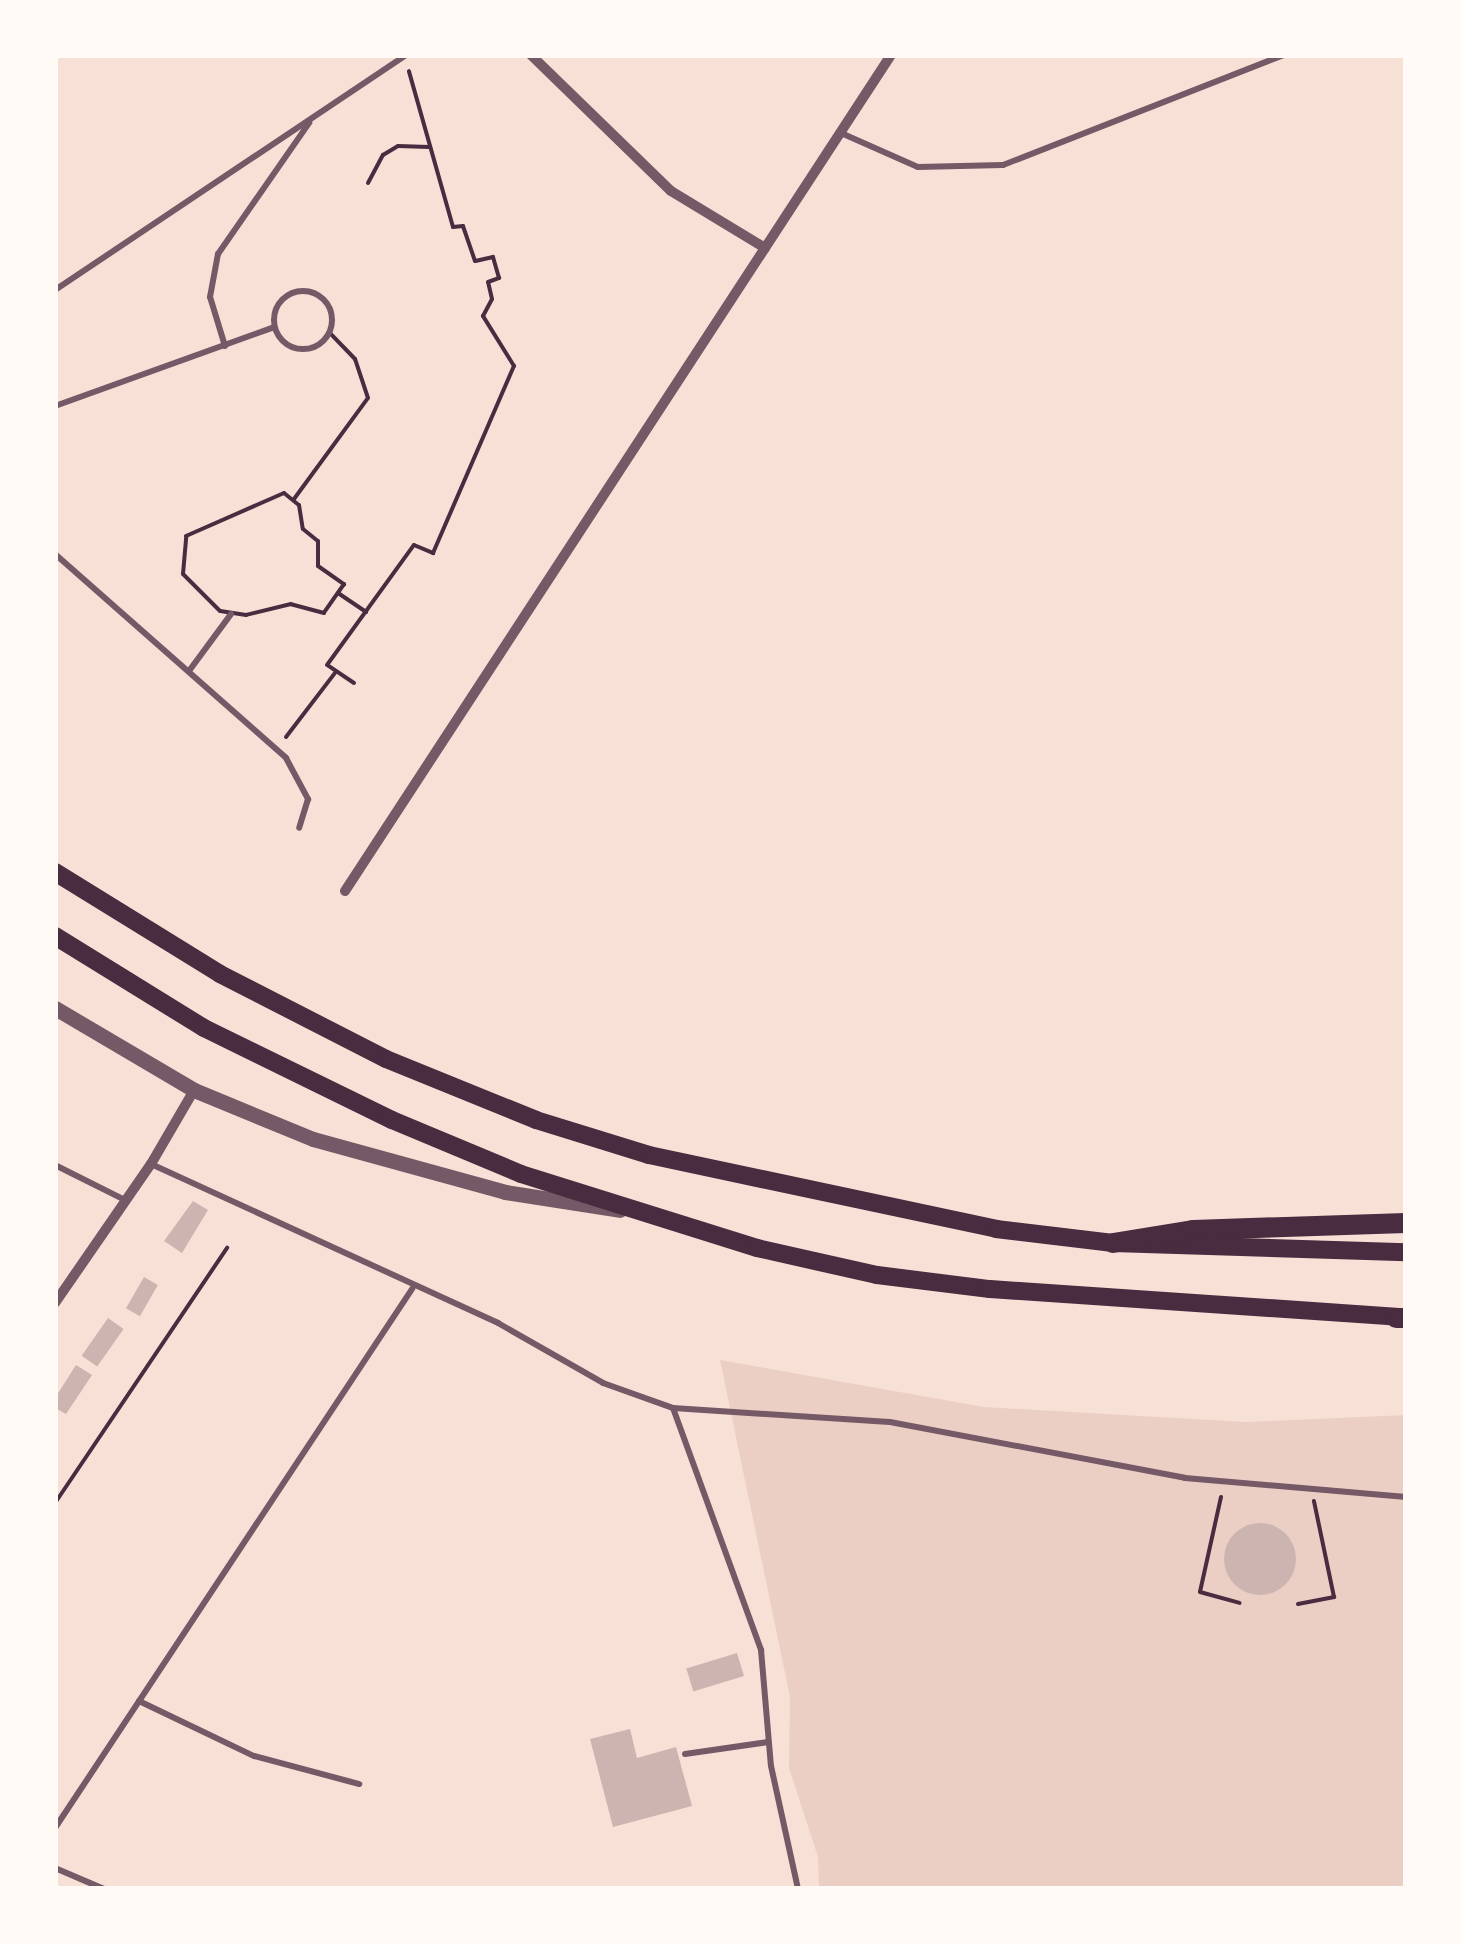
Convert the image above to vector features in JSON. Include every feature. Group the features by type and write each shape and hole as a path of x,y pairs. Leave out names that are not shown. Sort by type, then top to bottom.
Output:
{"highway":[{"path":"1113,1243 1193,1230 1406,1224"}],"main road":[{"path":"55,872 266,999 386,1059 536,1120 725,1174 879,1209 1113,1243 1406,1252"},
{"path":"55,936 204,1028 328,1092 522,1174 638,1212 877,1275 1403,1318"}],"street":[{"path":"530,55 670,191 765,248"},
{"path":"344,891 891,55"},
{"path":"55,1008 194,1090 377,1160 506,1192 638,1212"},
{"path":"55,1303 151,1164 194,1090"}],"lane":[{"path":"55,290 406,55"},
{"path":"841,132 918,167 1003,166 1283,55"},
{"path":"224,346 210,297 218,254 312,118"},
{"path":"300,291 326,304 329,332 305,349 286,344 274,328 276,308 300,291"},
{"path":"55,406 274,328"},
{"path":"55,554 278,749 306,790 308,809 299,828"},
{"path":"189,671 231,614"},
{"path":"151,1164 412,1289 498,1323 603,1382 673,1408 890,1422 1224,1482 1406,1497"},
{"path":"55,1165 125,1200"},
{"path":"55,1828 412,1289"},
{"path":"673,1408 753,1620 767,1680 768,1742 798,1889"},
{"path":"139,1700 254,1756 359,1784"},
{"path":"685,1754 768,1742"},
{"path":"55,1868 104,1889"}],"path":[{"path":"354,683 327,665 414,546 433,553 514,366 483,316 492,299 488,282 499,278 493,257 476,262 463,226 454,227 406,55"},
{"path":"368,182 383,154 398,146 430,148"},
{"path":"293,500 368,398 355,358 329,332"},
{"path":"284,493 293,500 303,529 318,541 318,566 344,584 338,593 324,613 291,604 231,614 210,605 186,580 180,558 186,536 284,493"},
{"path":"338,593 366,612"},
{"path":"278,749 336,672"},
{"path":"55,1503 228,1248"},
{"path":"1224,1482 1200,1592 1240,1603"},
{"path":"1298,1604 1334,1597 1312,1492"}],"shaded area":[{"path":"720,1360 984,1407 1245,1422 1406,1415 1406,1889 819,1889 818,1857 789,1768 790,1697"}],"building":[{"path":"193,1201 208,1210 182,1253 164,1241"},
{"path":"144,1277 158,1285 140,1316 126,1308"},
{"path":"108,1318 124,1329 97,1367 82,1356"},
{"path":"76,1365 92,1375 66,1414 55,1408 55,1398"},
{"path":"1260,1523 1285,1534 1296,1559 1285,1584 1260,1595 1235,1584 1224,1559 1235,1534"},
{"path":"737,1653 744,1676 693,1691 686,1668"},
{"path":"630,1729 637,1758 676,1747 692,1806 613,1827 590,1739"}]}
